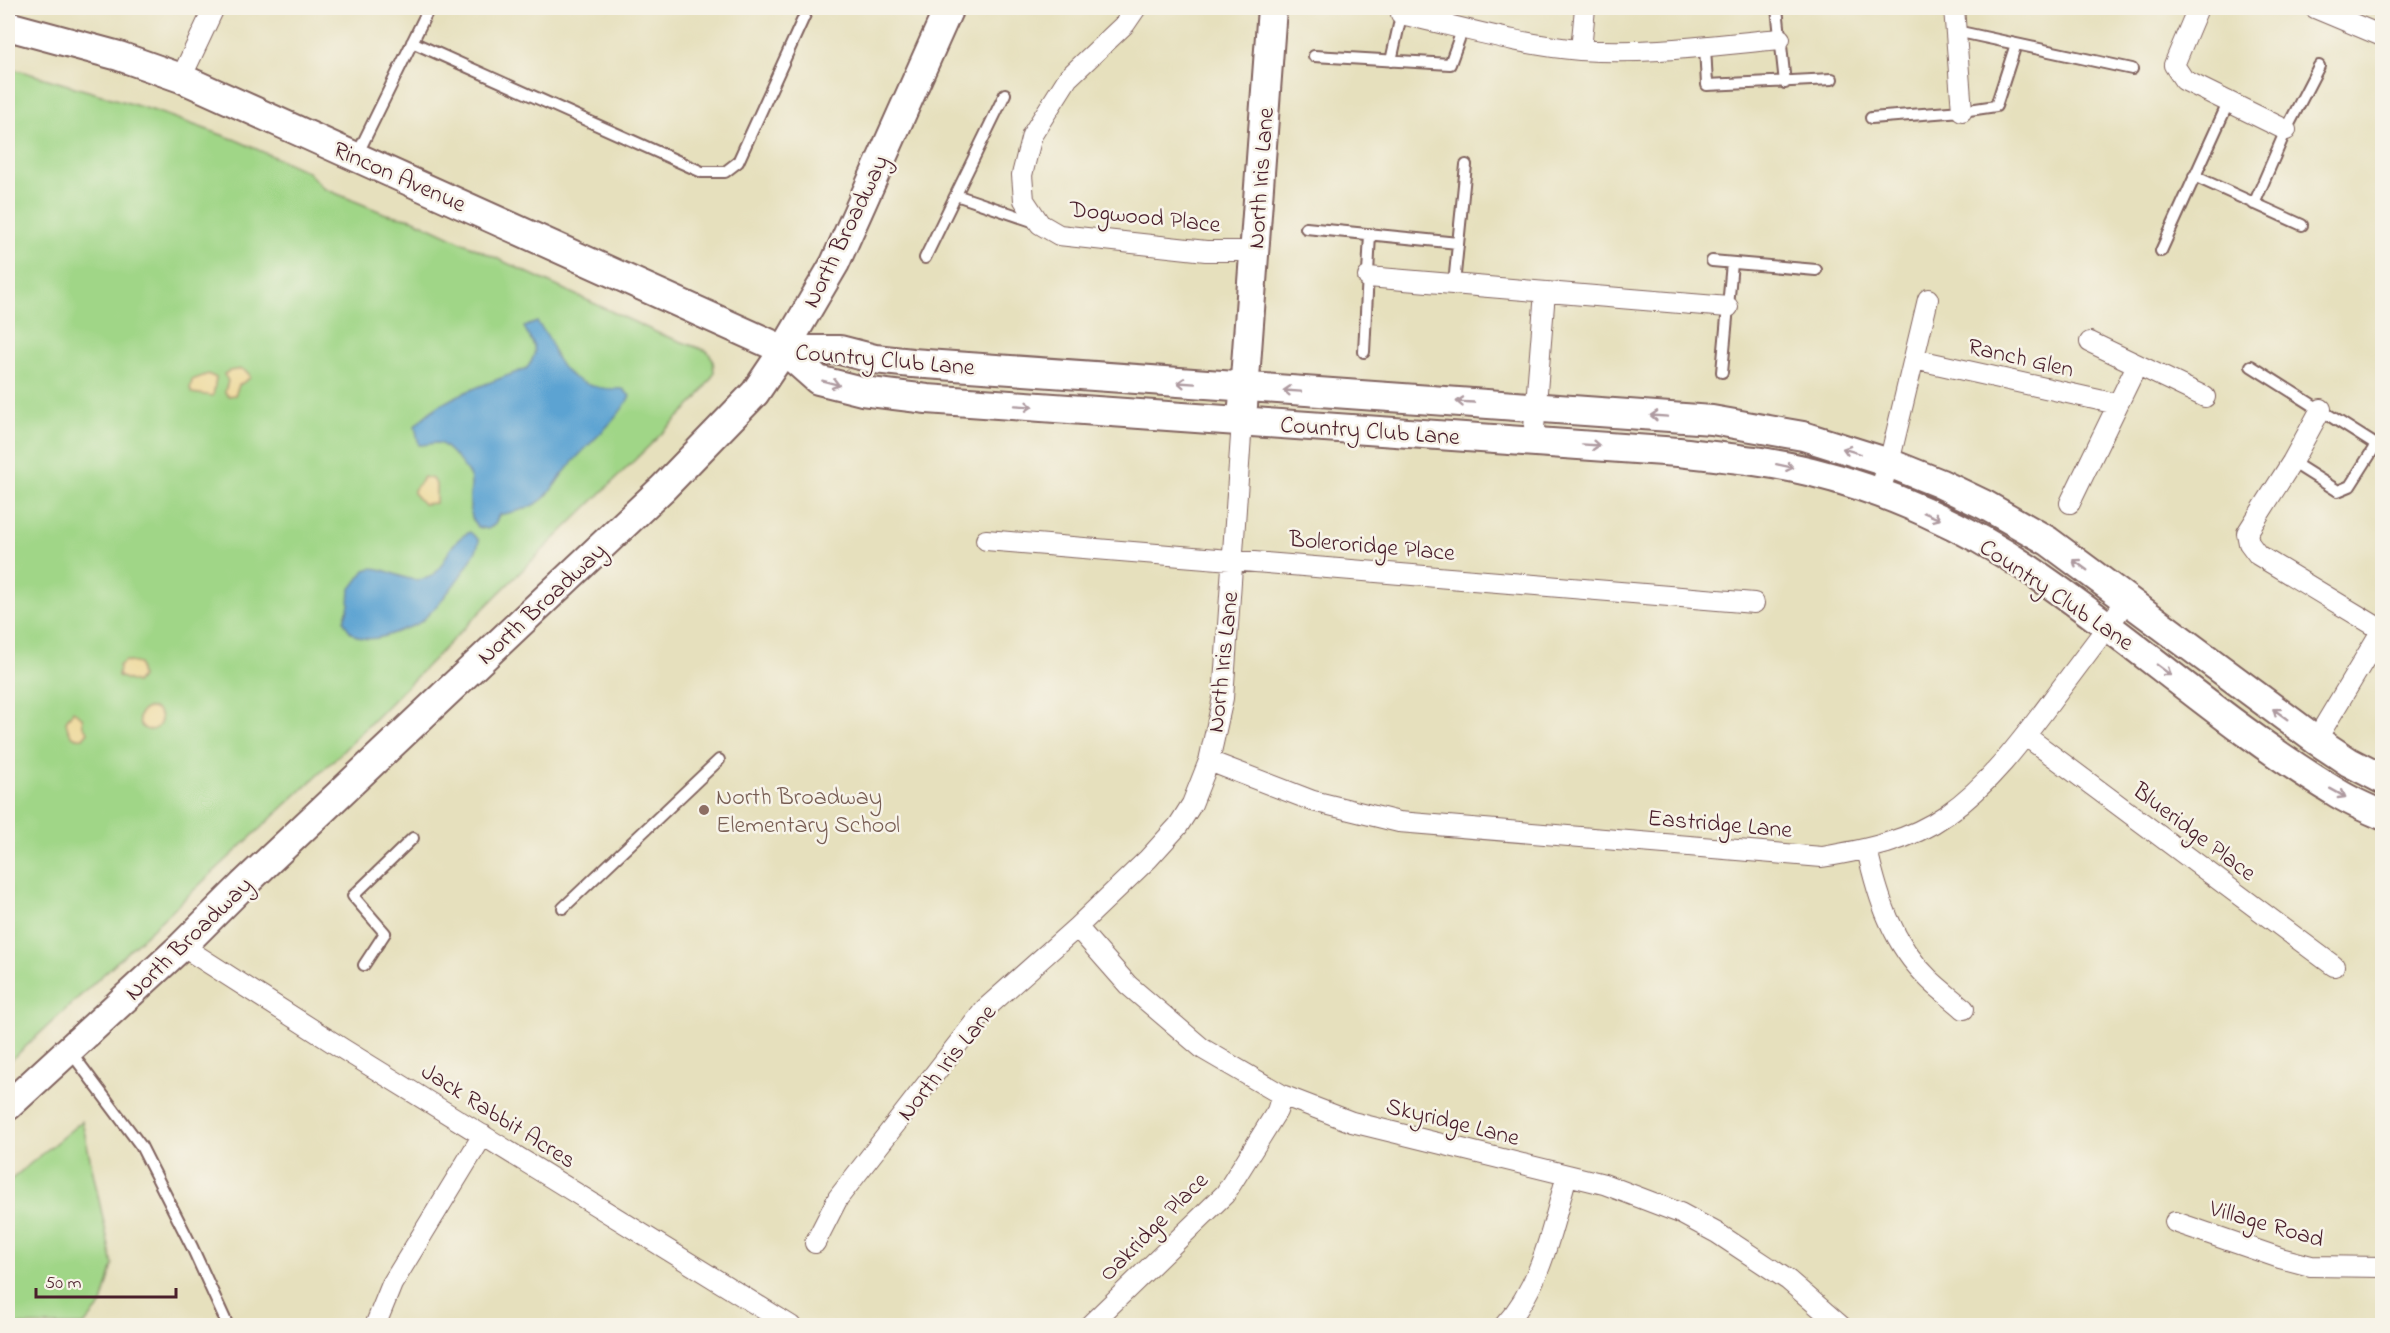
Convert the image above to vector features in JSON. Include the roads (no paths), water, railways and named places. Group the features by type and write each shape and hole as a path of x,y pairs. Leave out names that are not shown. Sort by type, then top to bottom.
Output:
{"main road":[{"name":"North Broadway","path":"8,1106 182,946 243,885 663,488 755,393 784,350 835,263 949,8"},
{"name":"North Iris Lane","path":"1242,421 1272,8"},
{"name":"Rincon Avenue","path":"8,26 119,56 182,78 784,350"},
{"name":"Country Club Lane","path":"784,350 840,350 875,359 912,363 1712,420 1803,436 1889,463 1939,483 1985,505 2048,542 2316,740 2349,762 2382,779"},
{"name":"Country Club Lane","path":"784,350 818,380 862,391 927,399 1678,452 1754,460 1814,472 1879,493 1952,524 2029,569 2251,736 2336,793 2382,815"},
{"path":"2295,766 2316,740"}],"street":[{"path":"182,78 214,8"},
{"name":"Dogwood Place","path":"1136,8 1125,24 1068,78 1032,135 1022,175 1024,200 1040,224 1059,235 1206,251 1256,251"},
{"path":"1581,50 1585,8"},
{"path":"1954,8 1962,111"},
{"path":"2198,8 2174,65 2184,80 2286,130"},
{"path":"2315,8 2382,36"},
{"path":"1402,11 1463,28 1581,50 1644,50 1780,39"},
{"path":"1368,277 1728,307"},
{"path":"1533,441 1545,292"},
{"path":"1879,493 1889,463 1928,299"},
{"path":"2090,342 2205,397"},
{"name":"Ranch Glen","path":"1914,358 2118,404"},
{"path":"2070,503 2137,365"},
{"path":"2316,740 2382,630 2258,555 2249,543 2247,533 2292,462 2321,409"},
{"name":"North Iris Lane","path":"815,1243 838,1198 985,1009 1077,927 1148,859 1178,826 1192,804 1209,760 1223,698 1242,421"},
{"name":"Boleroridge Place","path":"986,540 1754,603"},
{"name":"Eastridge Lane","path":"1209,760 1313,801 1399,822 1822,857 1867,849 1906,837 1946,816 1989,778 2026,736 2128,599"},
{"name":"Blueridge Place","path":"2026,736 2334,966"},
{"path":"1867,849 1876,891 1897,938 1928,978 1964,1009"},
{"name":"Skyridge Lane","path":"1077,927 1128,985 1203,1049 1282,1095 1352,1122 1604,1184 1680,1213 1717,1233 1788,1280 1841,1326"},
{"name":"Jack Rabbit Acres","path":"182,946 343,1049 792,1326"},
{"name":"Oakridge Place","path":"1089,1326 1225,1194 1277,1111 1282,1095"},
{"path":"375,1326 392,1284 483,1135"},
{"path":"1504,1326 1520,1309 1542,1262 1567,1175"},
{"name":"Village Road","path":"2175,1222 2280,1258 2311,1266 2382,1267"}],"lane":[{"path":"356,157 429,8"},
{"path":"412,42 702,172 725,172 738,162 808,8"},
{"path":"1778,8 1785,83"},
{"path":"1391,61 1402,11"},
{"path":"1314,56 1450,64 1463,28"},
{"path":"1956,31 2132,69"},
{"path":"1871,118 1996,106 2016,44"},
{"path":"1705,46 1707,85 1833,79"},
{"path":"2254,204 2286,130 2319,66"},
{"path":"925,258 1005,94"},
{"path":"2162,251 2229,101"},
{"path":"1454,284 1466,165"},
{"path":"2194,176 2302,225"},
{"path":"956,195 1040,224"},
{"path":"1306,228 1458,243"},
{"path":"1364,352 1370,234"},
{"path":"1712,261 1816,270"},
{"path":"1722,372 1732,263"},
{"path":"2252,366 2376,445 2350,486 2338,491 2292,462"},
{"path":"563,908 719,760"},
{"path":"364,965 385,933 352,896 413,838"},
{"path":"69,1050 141,1146 192,1247 228,1326"}],"water":[{"path":"537,322 548,337 557,359 569,374 594,387 623,389 630,396 616,416 574,461 543,499 528,508 499,515 495,524 488,529 477,527 471,516 471,481 467,472 458,459 442,445 438,443 419,445 415,426 438,406 452,398 527,368 535,351 524,327"},
{"path":"470,532 479,540 477,548 454,585 424,619 413,626 376,638 361,638 348,629 344,621 349,605 350,590 365,570 379,569 411,579 427,578 438,570 455,543"}],"place":[{"name":"North Broadway Elementary School","path":"704,810"}]}
